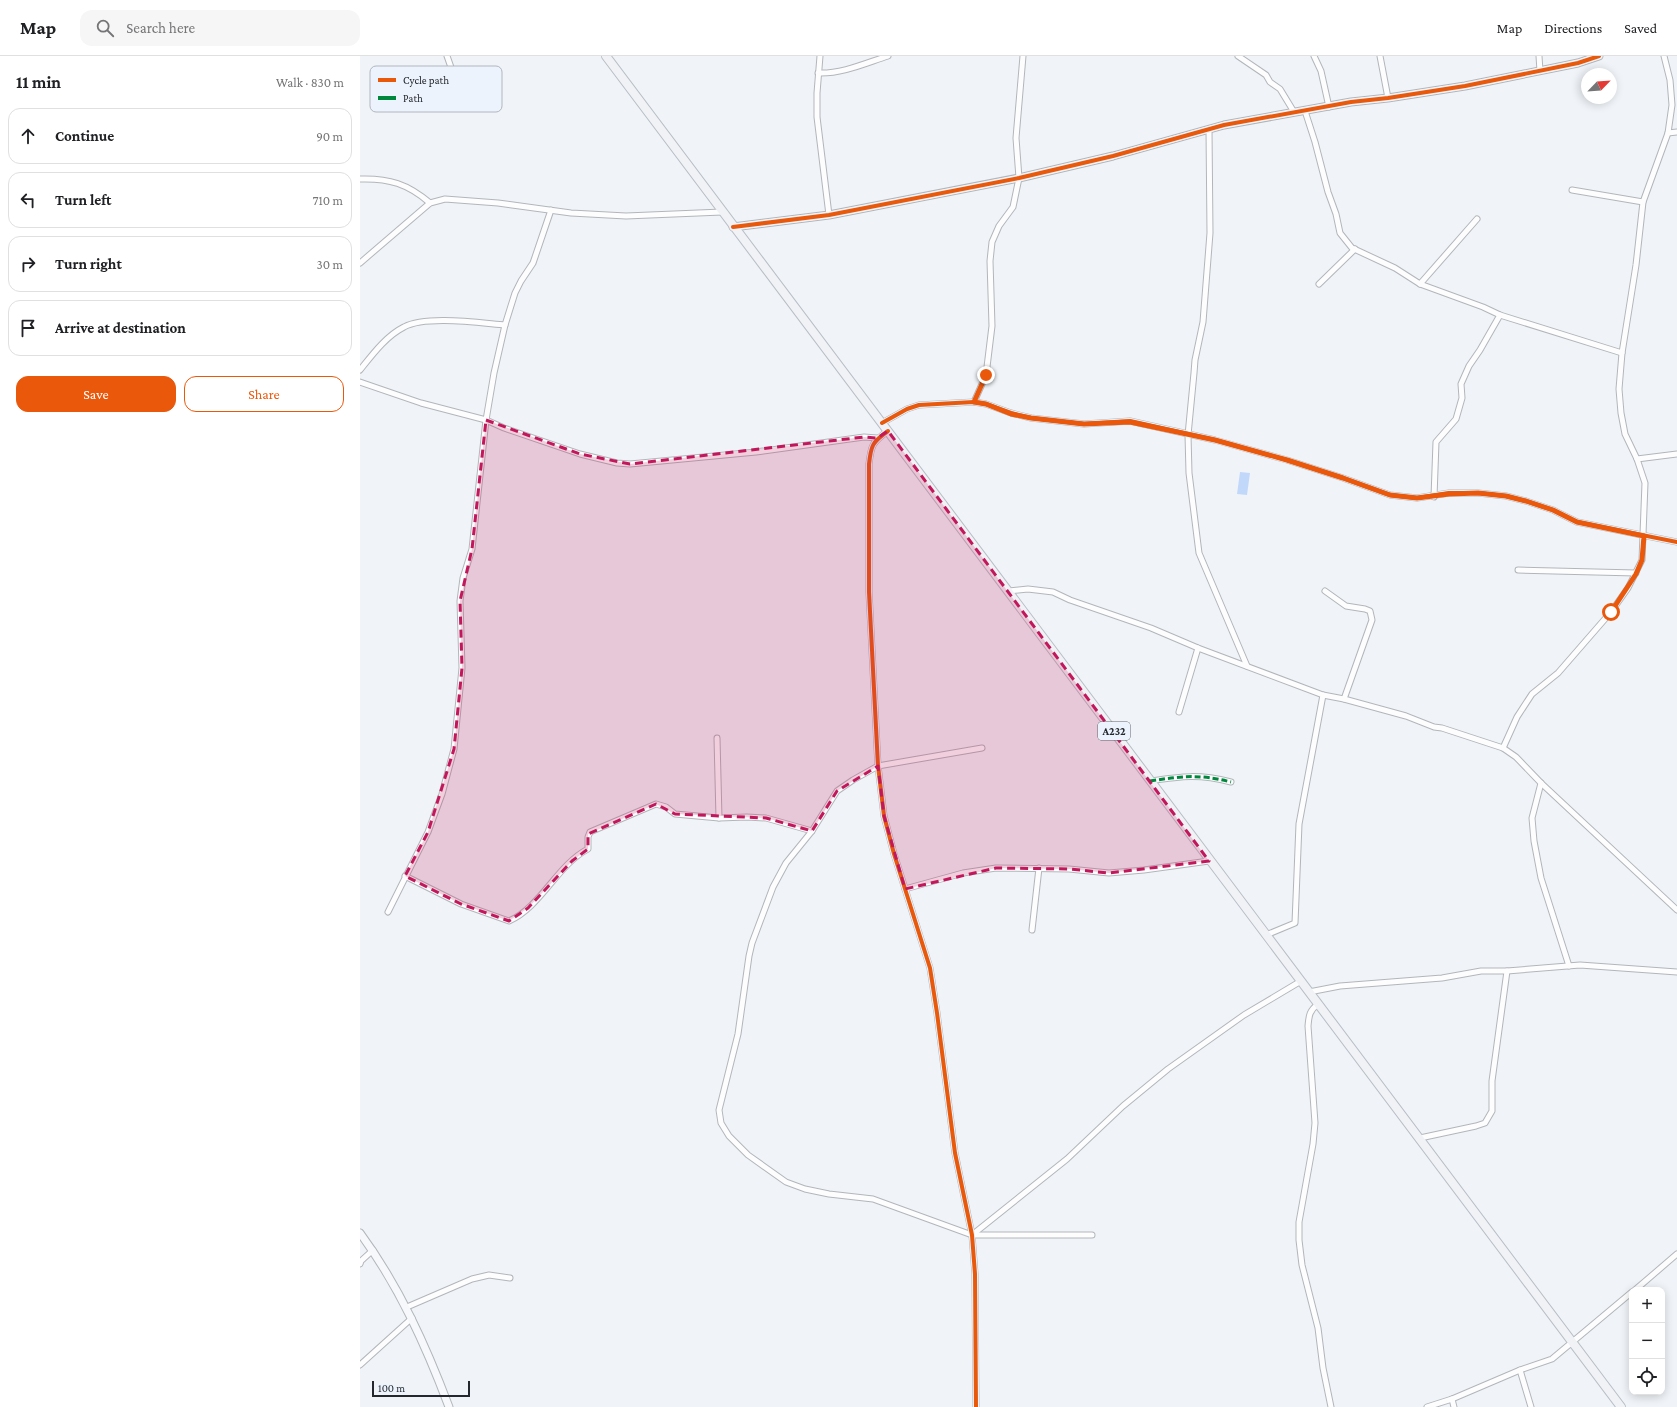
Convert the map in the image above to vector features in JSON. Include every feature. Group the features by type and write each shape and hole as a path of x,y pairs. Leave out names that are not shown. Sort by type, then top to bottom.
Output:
{"main road":[{"name":"A232","path":"606,56 733,227 1009,591 1209,861 1420,1138 1621,1407"}],"street":[{"path":"448,56 451,66"},
{"path":"820,56 816,93 817,117 829,214"},
{"path":"818,73 827,73 852,68 888,56"},
{"path":"974,402 986,375 992,326 990,261 992,242 999,226 1013,207 1019,178 1016,138 1023,56"},
{"path":"1238,56 1266,75 1270,82 1280,89 1294,112"},
{"path":"1314,56 1321,71 1329,107"},
{"path":"1380,56 1388,98"},
{"path":"1539,56 1540,71"},
{"path":"733,227 829,214 1019,178 1113,156 1224,125 1351,102 1465,86 1578,63 1599,56"},
{"path":"1503,748 1517,717 1532,694 1558,673 1611,612 1636,574 1642,560 1645,483 1637,459 1625,434 1620,413 1619,389 1622,353 1636,265 1643,202 1668,133 1672,105 1670,80 1664,56"},
{"path":"1305,111 1328,192 1336,214 1340,233 1352,248 1395,268 1420,284 1483,307 1500,315 1622,353"},
{"path":"1209,130 1210,233 1203,322 1195,360 1188,435 1189,473 1199,553 1248,666"},
{"path":"1668,133 1677,132"},
{"path":"360,179 375,179 396,182 421,196 430,203"},
{"path":"1572,190 1643,202"},
{"path":"360,263 430,203 445,200 498,203 571,213 626,216 722,212"},
{"path":"388,912 428,832 442,794 454,749 462,668 460,601 463,578 471,552 486,420 494,373 505,325 515,293 533,263 551,210"},
{"path":"1420,284 1477,219"},
{"path":"1320,284 1355,249"},
{"path":"1434,497 1436,442 1456,419 1462,398 1461,384 1466,372 1500,315"},
{"path":"360,370 392,335 405,326 418,323 452,321 505,325"},
{"path":"360,382 421,403 486,420 580,454 617,463 630,464 756,452 864,437 877,438"},
{"path":"882,423 907,409 919,405 974,402 986,404 1011,414 1031,418 1084,424 1130,422 1215,440 1287,460 1390,495 1417,498 1463,493 1506,496 1553,510 1577,522 1677,542"},
{"path":"888,431 877,438 871,447 869,464 868,592 878,766 884,816 930,968 956,1153 972,1235 975,1274 976,1407"},
{"path":"1637,459 1677,454"},
{"path":"1518,570 1636,574"},
{"path":"1009,591 1028,589 1052,592 1077,603 1151,628 1198,648 1323,695 1344,699 1406,716 1434,727 1442,728 1503,748 1516,757 1541,783 1677,910"},
{"path":"1325,591 1346,606 1365,609 1370,611 1372,614 1372,620 1344,699"},
{"path":"1179,712 1198,648"},
{"path":"1266,935 1295,923 1299,824 1323,695"},
{"path":"717,738 719,818"},
{"path":"982,748 878,766 853,780 838,791 812,831 786,863 773,887 752,944 738,1034 719,1110 721,1123 729,1136 748,1155 786,1182 805,1189 829,1194 873,1199 972,1235 1092,1236"},
{"path":"1150,781 1187,776 1208,777 1231,782"},
{"path":"1541,783 1532,818 1534,841 1541,878 1569,966"},
{"path":"405,876 461,904 509,921 517,918 528,908 572,861 588,849 588,837 590,832 656,804 666,807 675,814 719,818 766,818 812,831"},
{"path":"905,889 963,873 996,868 1069,869 1109,873 1209,861"},
{"path":"1032,930 1039,868"},
{"path":"1309,992 1340,986 1442,978 1481,971 1506,971 1580,965 1677,972"},
{"path":"1420,1138 1476,1126 1484,1122 1492,1111 1492,1081 1506,971"},
{"path":"972,1235 1066,1159 1123,1106 1168,1069 1244,1015 1301,981"},
{"path":"1318,1004 1309,1014 1308,1026 1315,1123 1299,1222 1299,1240 1302,1265 1318,1328 1323,1368 1331,1407"},
{"path":"360,1233 373,1250 407,1307 449,1407"},
{"path":"360,1264 361,1261 373,1250"},
{"path":"1638,1287 1677,1254"},
{"path":"407,1307 472,1279 489,1275 510,1278"},
{"path":"1427,1407 1452,1399 1520,1370 1552,1359 1629,1295"},
{"path":"360,1365 412,1318"},
{"path":"1520,1370 1532,1407"},
{"path":"1452,1399 1454,1407"}],"highlighted area":[{"path":"486,420 580,454 630,464 864,437 877,438 888,431 1209,861 1109,873 1069,869 996,868 905,889 884,816 878,766 837,791 812,831 766,818 675,814 656,804 588,834 588,849 572,861 528,908 509,921 461,904 405,876 428,832 454,749 462,668 460,601 472,549"}],"shaded area":[{"path":"1240,472 1250,473 1247,495 1237,494"}],"marked path":[{"path":"1150,781 1172,778 1200,777 1220,779 1231,782"}],"cycle path":[{"path":"733,227 829,215 1019,178 1113,156 1224,125 1351,102 1465,86 1578,63 1599,56"},
{"path":"882,423 907,409 919,405 974,402 986,404 1031,418 1084,424 1130,421 1215,440 1287,460 1390,495 1417,498 1449,493 1478,493 1506,496 1553,510 1577,522 1677,542"},
{"path":"888,431 873,445 869,464 869,592 878,766 884,816 894,854 930,968 955,1153 972,1235 975,1274 976,1407"}],"route":[{"path":"986,375 974,402 986,404 1011,414 1031,418 1084,424 1130,422 1215,440 1287,460 1390,495 1417,498 1449,494 1478,493 1506,496 1553,510 1577,522 1644,536 1642,560 1636,574 1611,612"}]}
